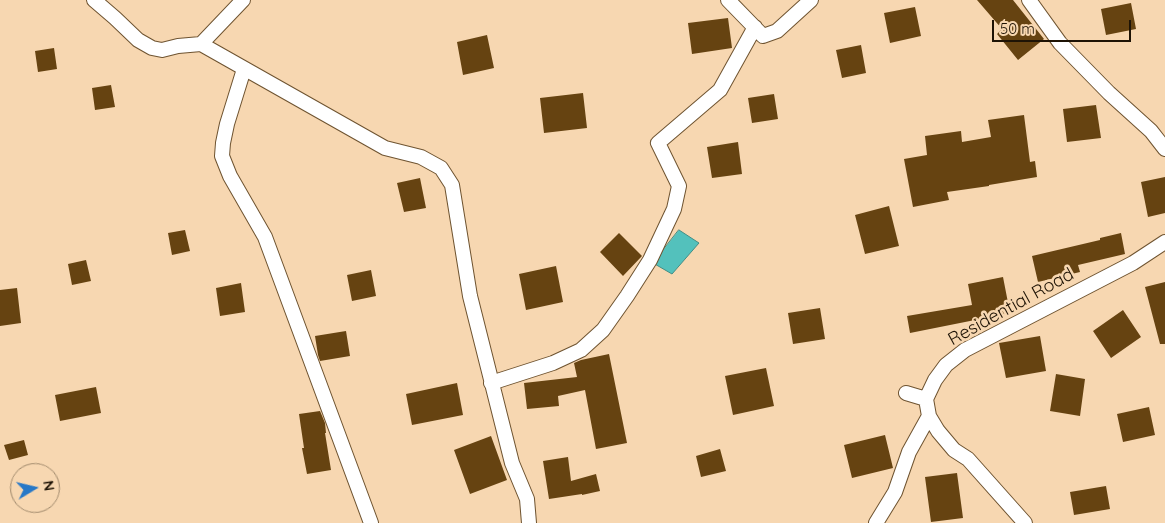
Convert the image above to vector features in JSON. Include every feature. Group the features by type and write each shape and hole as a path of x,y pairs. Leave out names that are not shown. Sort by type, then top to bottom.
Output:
{"street":[{"path":"94,0 138,40 152,48 162,50 178,46 201,44 385,148 420,157 441,168 452,185 470,296 512,463 527,499 529,523"},
{"path":"201,44 243,0"},
{"path":"728,0 763,36 777,31 810,0"},
{"path":"1029,0 1060,43 1109,93 1151,131 1165,149"},
{"path":"492,383 553,363 581,350 603,330 650,260 674,209 679,186 658,143 720,90 755,27"},
{"path":"244,68 227,124 222,156 230,176 265,237 371,523"},
{"name":"Residential Road","path":"926,399 935,380 946,365 965,350 1133,263 1165,242"},
{"path":"906,393 926,399 928,416 938,431 954,450 968,460 1025,523"},
{"path":"876,523 895,492 909,452 928,416"}],"water":[{"path":"679,230 699,243 672,274 653,263"}],"building":[{"path":"977,0 1013,0 1044,39 1018,60 997,34 1002,29"},
{"path":"1131,3 1136,29 1106,35 1101,9"},
{"path":"915,7 921,36 890,43 884,13"},
{"path":"728,18 732,48 692,54 688,23"},
{"path":"487,35 494,68 463,75 457,42"},
{"path":"861,45 866,73 842,78 836,50"},
{"path":"54,48 57,69 38,72 35,51"},
{"path":"111,85 115,107 95,110 92,88"},
{"path":"583,93 587,128 544,133 540,98"},
{"path":"774,94 778,119 752,123 748,98"},
{"path":"1096,105 1101,138 1067,142 1063,109"},
{"path":"1024,115 1030,162 1035,161 1037,177 947,192 949,200 913,207 904,159 927,155 925,136 961,131 962,142 991,137 988,120"},
{"path":"738,142 742,174 712,178 707,147"},
{"path":"1165,177 1165,213 1148,217 1141,182"},
{"path":"420,178 426,208 404,212 397,183"},
{"path":"889,206 899,246 865,254 855,215"},
{"path":"185,230 190,251 172,255 168,233"},
{"path":"619,233 642,256 623,276 600,252"},
{"path":"1121,233 1125,254 1078,265 1080,272 1038,282 1032,256 1100,240 1100,238"},
{"path":"86,260 91,281 72,285 68,264"},
{"path":"556,266 563,302 526,310 519,274"},
{"path":"371,270 376,296 352,301 347,275"},
{"path":"1003,277 1010,313 910,333 907,316 972,305 968,284"},
{"path":"1165,282 1165,344 1160,344 1145,287"},
{"path":"241,283 245,312 220,316 216,288"},
{"path":"17,288 21,323 0,326 0,290"},
{"path":"820,308 825,339 793,344 788,313"},
{"path":"1123,310 1141,337 1111,358 1093,331"},
{"path":"346,331 350,356 320,361 315,336"},
{"path":"1040,336 1046,371 1006,378 999,343"},
{"path":"609,354 627,443 596,449 585,390 558,396 559,406 527,409 524,383 577,377 574,363"},
{"path":"766,368 774,406 733,415 725,376"},
{"path":"1056,374 1085,379 1080,416 1050,411"},
{"path":"457,383 463,415 412,425 406,394"},
{"path":"96,387 101,413 60,421 55,395"},
{"path":"1149,407 1155,435 1123,442 1117,414"},
{"path":"320,411 325,423 331,470 307,474 302,448 304,448 299,414"},
{"path":"885,435 893,468 852,478 844,445"},
{"path":"491,436 507,480 470,494 454,450"},
{"path":"24,440 28,455 9,460 4,445"},
{"path":"720,449 726,471 701,477 696,456"},
{"path":"568,457 571,481 596,474 600,491 549,499 543,461"},
{"path":"957,473 963,518 931,522 925,477"},
{"path":"1106,486 1110,509 1074,515 1070,492"}]}
